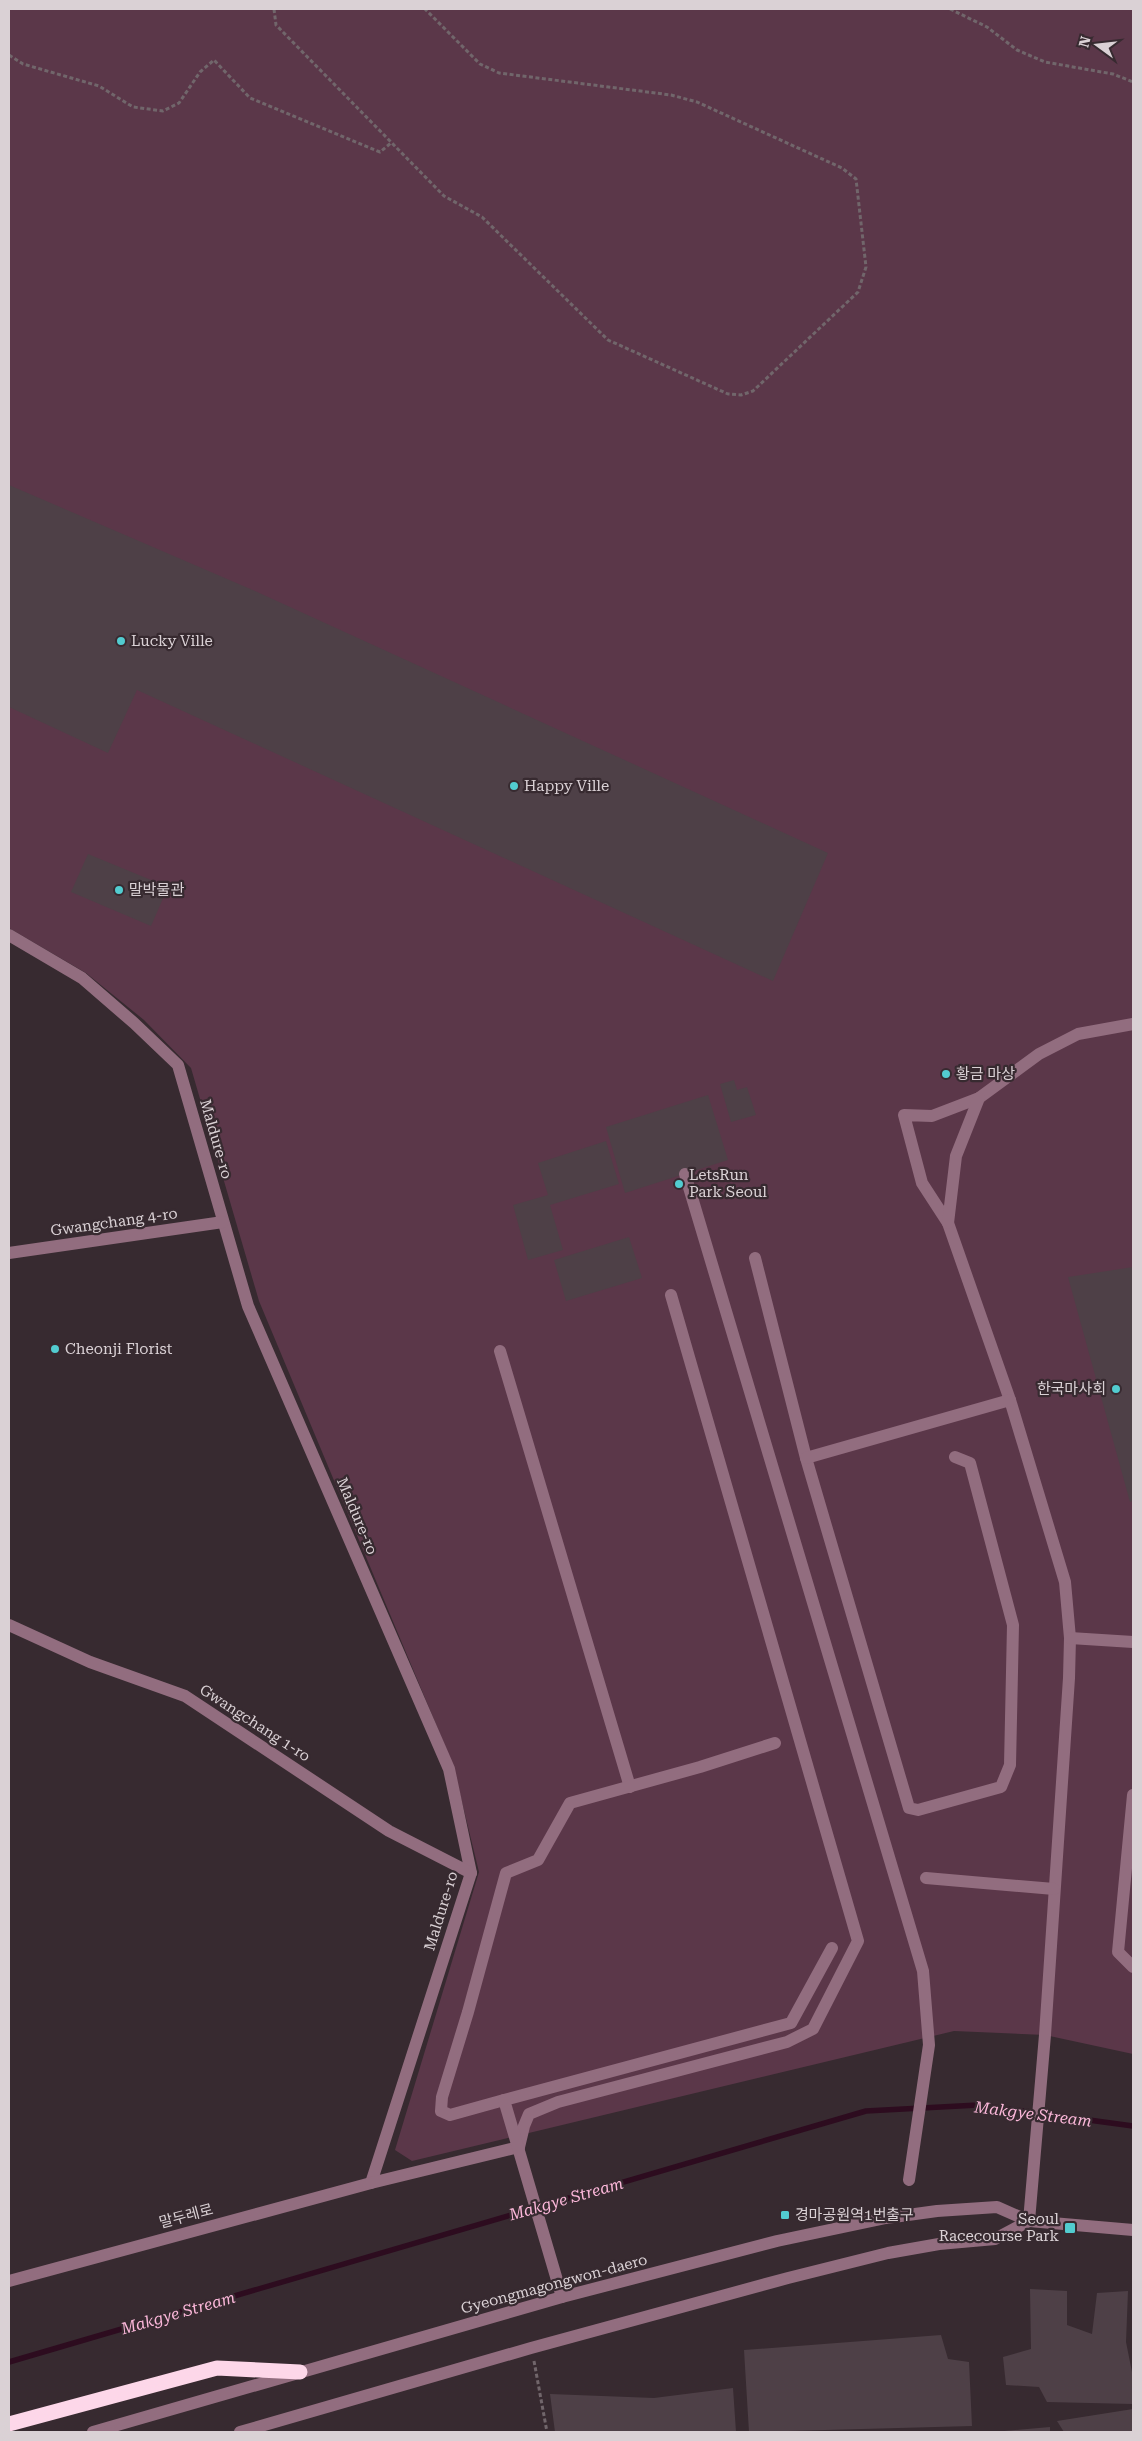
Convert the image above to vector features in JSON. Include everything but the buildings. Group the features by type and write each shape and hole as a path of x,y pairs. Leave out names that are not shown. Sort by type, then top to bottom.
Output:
{"highway":[{"path":"9,2424 218,2368 300,2372"}],"street":[{"name":"Maldure-ro","path":"9,935 82,978 134,1023 178,1065 248,1306 450,1769 471,1874 371,2183"},
{"path":"240,2432 531,2348 888,2253 939,2244 995,2239 1029,2221 1037,2143 1070,1678 1070,1638 1064,1582 1010,1400 948,1224 922,1183 904,1115 932,1116 978,1098 1039,1054 1078,1034 1133,1024"},
{"path":"948,1224 956,1156 978,1098"},
{"path":"685,1174 923,1971 929,2045 909,2180"},
{"name":"Gwangchang 4-ro","path":"9,1253 223,1222"},
{"path":"755,1258 806,1458 909,1808 918,1810 1001,1787 1010,1765 1013,1625 970,1463 955,1457"},
{"path":"519,2147 529,2114 558,2102 787,2042 813,2030 858,1941 671,1295"},
{"path":"500,1351 630,1786"},
{"path":"806,1458 1010,1400"},
{"name":"Gwangchang 1-ro","path":"9,1625 90,1662 185,1696 389,1831 471,1874"},
{"path":"1070,1638 1133,1642"},
{"path":"775,1743 570,1803 538,1860 506,1873 468,2012 442,2097 440,2111 450,2115 791,2023 832,1948"},
{"path":"1133,1795 1118,1952 1133,1967"},
{"path":"926,1878 1054,1889"},
{"path":"504,2100 562,2297"},
{"name":"말두레로","path":"9,2281 371,2183 519,2147"},
{"name":"Gyeongmagongwon-daero","path":"93,2432 562,2297 777,2241 886,2218 937,2211 997,2207 1029,2221 1133,2230"}],"path":[{"path":"274,9 276,25 444,196 482,217 608,340 728,394 741,395 753,391 858,292 866,266 856,180 842,168 697,102 671,95 499,74 480,64 425,9"},
{"path":"950,9 987,27 1016,50 1045,62 1113,74 1133,82"},
{"path":"9,55 23,64 99,86 132,107 162,112 179,103 200,72 214,60 250,98 380,152 392,143"},
{"path":"531,2348 546,2432"}],"shaded area":[{"name":"LetsRun Park Seoul","path":"9,9 1133,9 1133,2054 1045,2035 954,2031 412,2161 395,2150 479,1872 453,1765 259,1301 191,1068 144,1020 86,973 9,928"}],"waterway":[{"name":"Makgye Stream","path":"9,2362 866,2111 978,2105 1133,2126"}],"place":[{"name":"Lucky Ville","path":"121,641"},
{"name":"Happy Ville","path":"514,786"},
{"name":"말박물관","path":"119,890"},
{"name":"황금 마상","path":"946,1074"},
{"name":"LetsRun Park Seoul","path":"679,1184"},
{"name":"Cheonji Florist","path":"55,1349"},
{"name":"한국마사회","path":"1116,1389"},
{"name":"경마공원역1번출구","path":"785,2215"},
{"name":"Seoul Racecourse Park","path":"1070,2228"}]}
